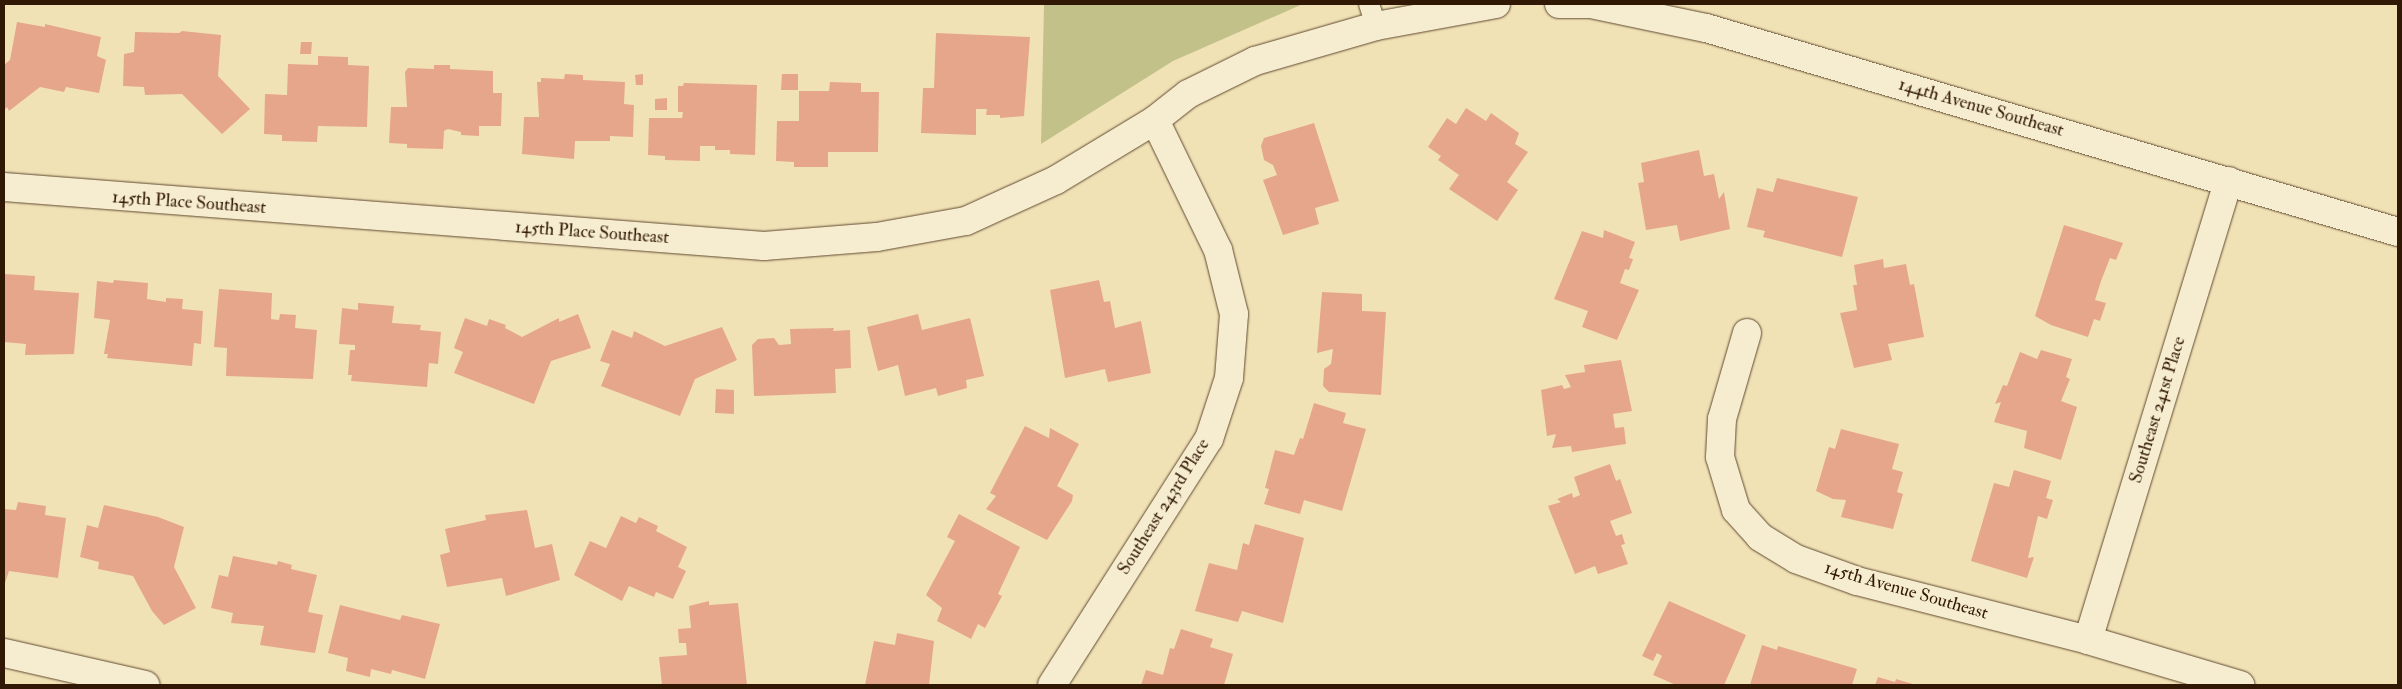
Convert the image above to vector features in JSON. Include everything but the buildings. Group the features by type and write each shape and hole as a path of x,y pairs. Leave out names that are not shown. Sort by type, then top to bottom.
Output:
{"street":[{"path":"1155,120 1188,94 1255,61 1373,15 1496,4"},
{"name":"144th Avenue Southeast","path":"1559,4 1591,4 1706,28 2228,180 2398,232"},
{"name":"145th Place Southeast","path":"4,188 764,246 877,237 966,222 1056,180 1155,120"},
{"name":"Southeast 243rd Place","path":"1052,685 1209,439 1229,378 1234,314 1218,250 1155,120"},
{"name":"Southeast 241st Place","path":"2088,640 2228,180"},
{"name":"145th Avenue Southeast","path":"1747,333 1722,419 1720,457 1736,510 1760,537 1796,559 1857,582 2088,640 2240,685"},
{"path":"4,653 88,679 145,685"}],"green space":[{"path":"1044,4 1303,4 1173,61 1041,144"}]}
